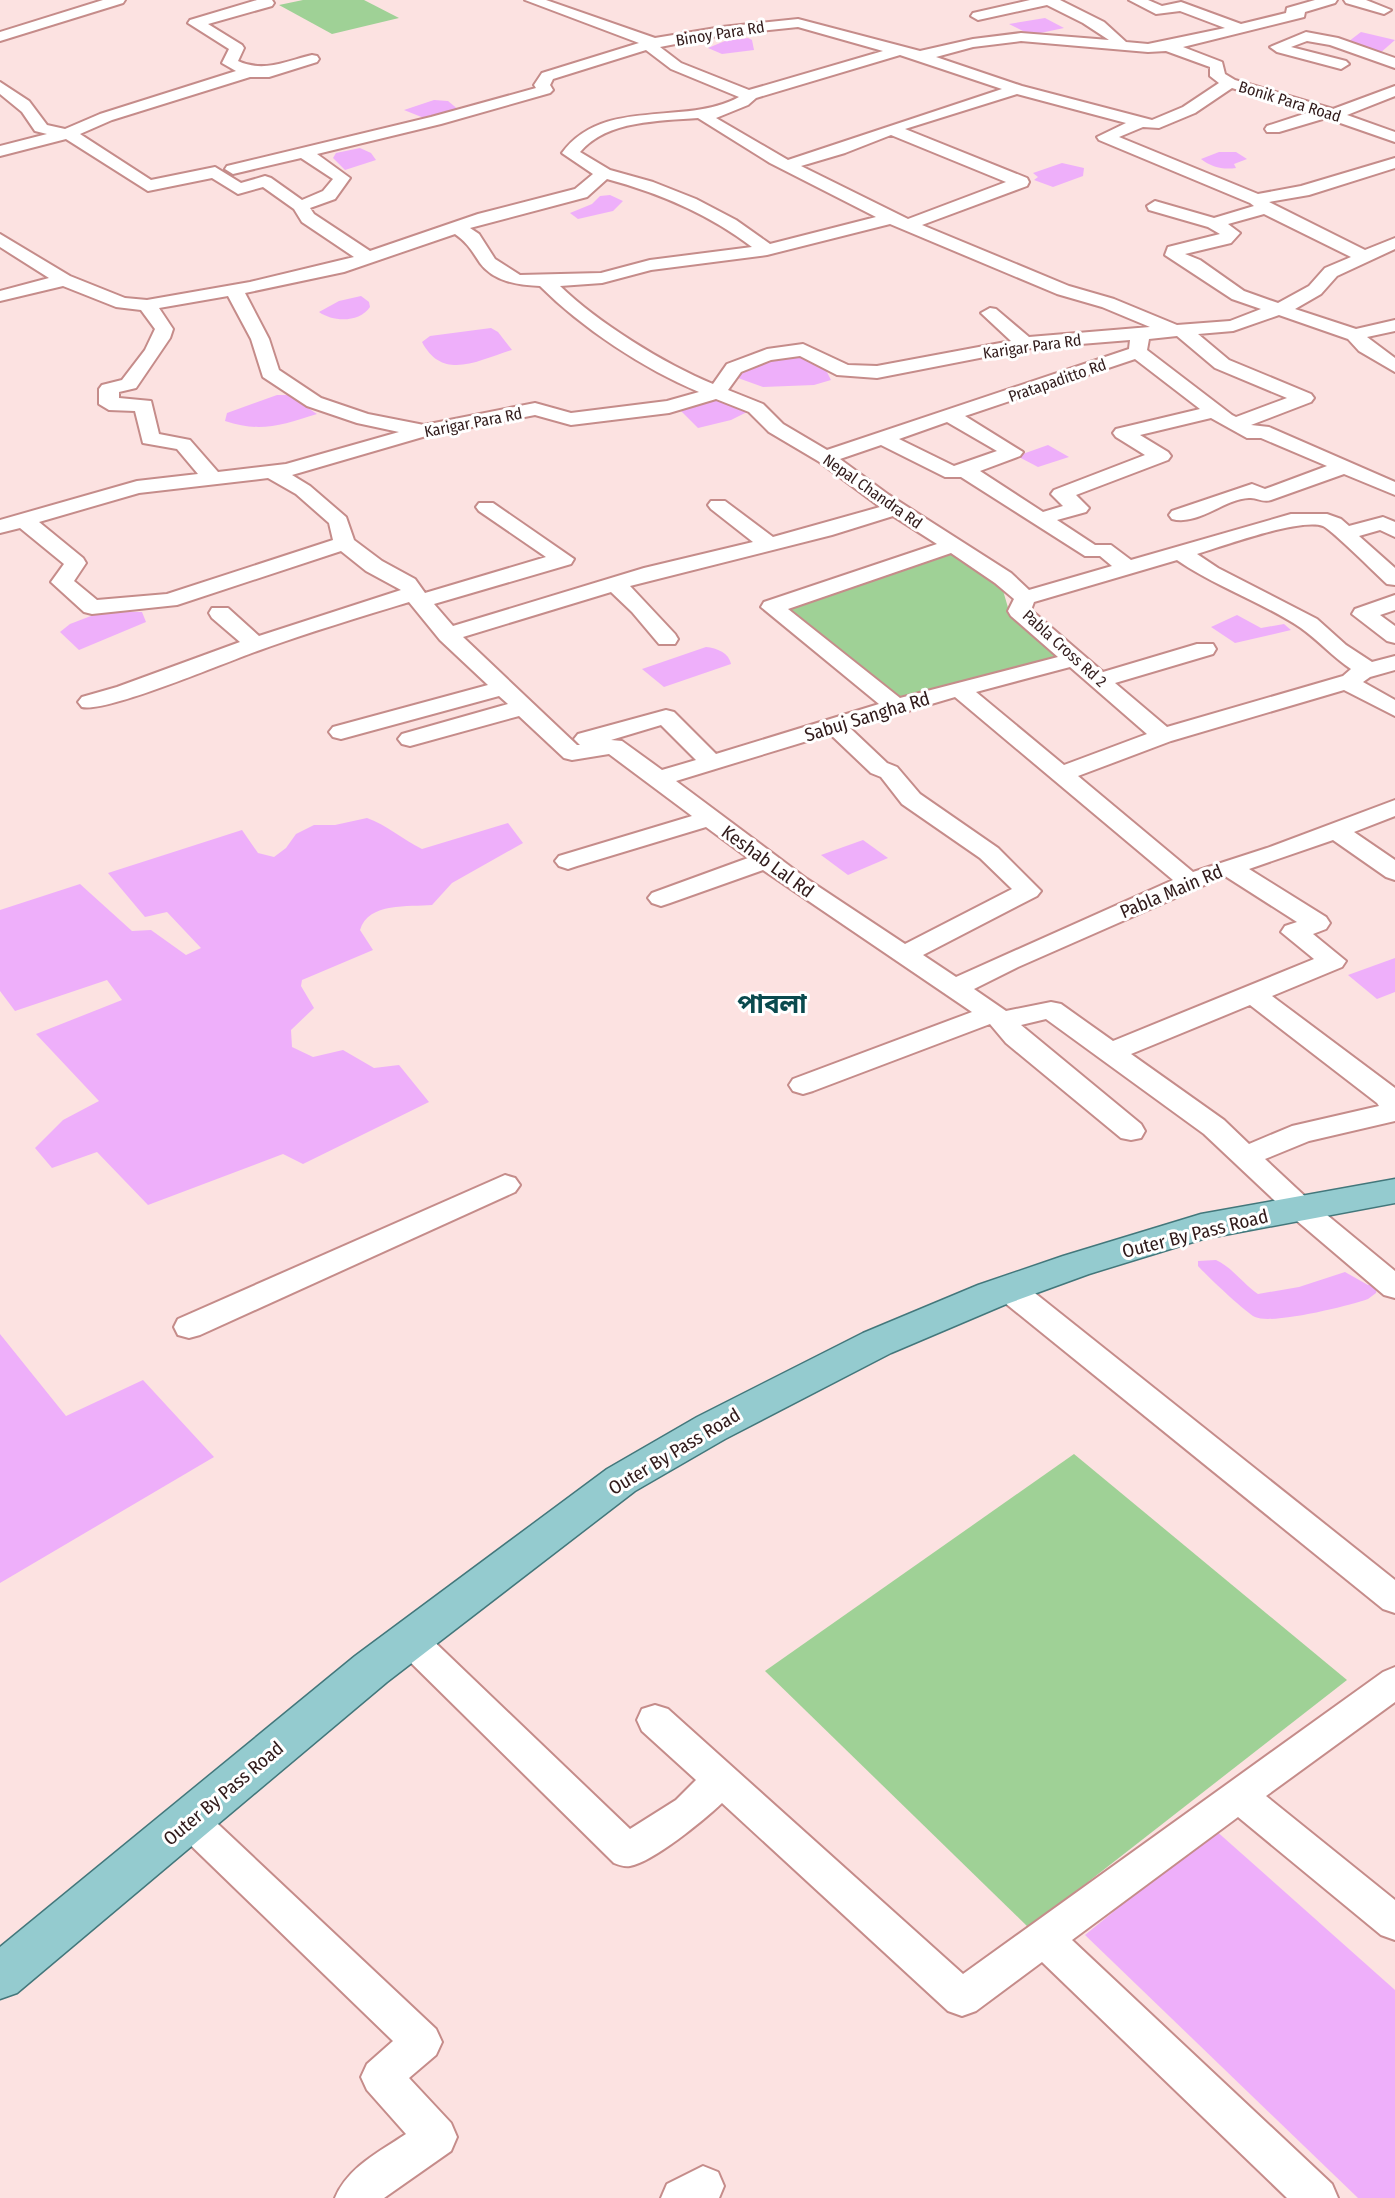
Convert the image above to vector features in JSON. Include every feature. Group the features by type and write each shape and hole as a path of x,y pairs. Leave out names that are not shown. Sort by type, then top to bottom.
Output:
{"main road":[{"name":"Outer By Pass Road","path":"0,1977 371,1669 621,1480 781,1390 926,1321 1076,1265 1201,1227 1395,1181"},
{"name":"Outer By Pass Road","path":"0,1953 346,1671 539,1519 607,1470 769,1380 913,1309 1061,1256 1193,1218 1395,1191"}],"street":[{"path":"0,37 118,0"},
{"path":"250,72 230,63 237,48 195,23 267,3 264,0"},
{"path":"532,0 654,43"},
{"path":"978,16 1049,0 1098,26 1117,38 1121,45"},
{"path":"1136,0 1161,11 1181,6 1277,47 1341,64"},
{"path":"920,56 973,43 1021,37 1121,45 1172,45 1235,31 1260,20 1298,14 1292,11 1329,0"},
{"path":"1351,0 1391,3"},
{"path":"1260,20 1306,36 1333,41 1395,63"},
{"name":"Binoy Para Rd","path":"746,96 676,66 655,52 652,48 654,43 722,31 798,23 920,56 1017,89 1153,125 1189,110 1230,83"},
{"path":"1150,30 1172,45"},
{"path":"1277,47 1306,36"},
{"path":"233,169 545,90 542,85 547,76 654,43"},
{"name":"Bonik Para Road","path":"1172,45 1217,65 1217,76 1230,83 1331,113 1395,137"},
{"path":"767,250 744,230 675,196 645,183 604,173 570,153 577,141 631,120 710,113 738,107 748,98 746,96 898,51"},
{"path":"0,151 67,134 106,117 250,72 269,72 312,60"},
{"path":"0,88 21,100 32,111 41,128 67,134 148,186 215,172 238,189 264,181 300,206 308,218 368,258"},
{"path":"786,165 839,150 891,129 1017,89"},
{"path":"1273,129 1395,91"},
{"path":"710,113 706,118 786,165 899,222 1063,290 1108,303 1178,330 1222,364 1304,398 1236,425"},
{"path":"1142,122 1105,137 1171,161 1363,256"},
{"path":"1343,133 1368,127"},
{"path":"457,227 473,238 489,262 516,281 602,278 650,265 767,250 899,222 1021,182 891,129"},
{"path":"300,206 329,195 342,178 304,153"},
{"path":"1214,223 1261,204 1395,163"},
{"path":"0,239 64,280 122,303 147,305 338,268 457,227 581,193 604,173"},
{"path":"1155,206 1214,223 1231,233 1225,239 1174,251 1174,255 1194,264 1238,295 1354,335 1366,347 1395,366"},
{"name":"Pratapaditto Rd","path":"825,457 950,416 1178,330 1233,326 1276,310 1309,295 1331,272 1395,243"},
{"path":"0,296 64,280"},
{"name":"Nepal Chandra Rd","path":"545,281 572,308 660,365 756,408 776,428 825,457 896,508 1003,578 1025,598"},
{"path":"234,290 260,339 270,373 314,402 364,419 423,431"},
{"path":"147,305 164,329 158,349 140,366 129,384 109,389 109,404 144,405 150,439 183,444 214,480"},
{"path":"990,313 1026,344"},
{"path":"1354,335 1395,325"},
{"path":"1139,343 1145,355 1178,385 1236,425 1254,434 1262,431 1395,489"},
{"name":"Karigar Para Rd","path":"0,527 137,487 273,473 423,431 535,409 571,419 668,407 717,392 734,368 767,355 803,350 844,371 877,372 1026,344 1139,343"},
{"path":"1039,519 1079,508 1060,494 1161,456 1124,433 1216,411"},
{"path":"883,438 952,473 1013,452 950,416"},
{"path":"1179,515 1252,490 1264,496 1344,467"},
{"path":"964,470 1092,552 1104,549 1128,568"},
{"path":"273,473 303,490 339,521 344,543 374,566 407,584 448,635 564,745 666,717 712,763"},
{"path":"718,505 769,544"},
{"path":"90,702 255,645 417,597 491,580 563,559 486,507"},
{"path":"448,635 615,584 825,531 896,508"},
{"name":"Pabla Cross Rd 2","path":"1163,736 1019,611 1025,598 1291,520 1321,517 1340,527 1344,534 1395,579"},
{"path":"24,520 75,563 62,582 92,607 169,600 344,543"},
{"path":"1344,534 1383,523 1395,531"},
{"path":"896,706 772,607 954,545"},
{"path":"1181,552 1210,573 1309,624 1338,650 1368,670"},
{"path":"491,580 521,612"},
{"path":"615,584 640,607 667,639"},
{"path":"1393,605 1363,614 1395,636"},
{"path":"220,612 255,645"},
{"path":"1100,680 1205,649"},
{"name":"Sabuj Sangha Rd","path":"659,779 896,706 1076,659"},
{"path":"1061,774 1163,736 1347,682 1368,670 1395,663"},
{"path":"1347,682 1395,709"},
{"path":"341,732 503,688"},
{"path":"959,689 1190,882"},
{"path":"410,739 524,707"},
{"path":"834,725 879,768 889,772 911,799 989,853 1028,891 903,955"},
{"name":"Keshab Lal Rd","path":"564,745 572,753 614,746 767,860 997,1017 1016,1037 1131,1131"},
{"name":"Pabla Main Rd","path":"953,989 1009,961 1190,882 1276,853 1395,807"},
{"path":"568,862 710,818"},
{"path":"1335,830 1395,872"},
{"path":"661,898 767,860"},
{"path":"1111,1052 1333,961 1294,932 1317,923 1228,867"},
{"path":"1245,1156 1303,1133 1395,1111 1388,1097 1253,994"},
{"path":"803,1085 997,1017 1051,1010 1214,1127 1295,1204 1395,1287"},
{"path":"189,1326 505,1185"},
{"path":"1010,1290 1395,1599"},
{"path":"410,1640 627,1851 689,1811 721,1780"},
{"path":"655,1720 962,1998 1395,1682"},
{"path":"1240,1796 1395,1923"},
{"path":"190,1821 422,2042 382,2077 436,2137 365,2187 356,2198"},
{"path":"1044,1939 1317,2198"}],"green space":[{"path":"303,0 364,0 399,18 332,34 279,5"},
{"path":"949,551 1002,587 1009,611 1060,655 900,701 779,608"},
{"path":"1074,1454 1347,1680 1029,1928 765,1671"}],"shaded area":[{"path":"1045,18 1064,28 1031,35 1009,24"},
{"path":"1361,32 1395,40 1379,54 1344,45"},
{"path":"748,38 752,40 754,50 722,54 708,48 725,41"},
{"path":"434,100 448,101 460,111 429,120 404,110"},
{"path":"360,148 371,153 376,160 345,170 333,158 336,153"},
{"path":"1219,152 1236,152 1247,159 1234,164 1236,168 1226,169 1201,159"},
{"path":"1062,163 1084,168 1083,176 1053,187 1034,180 1038,177 1033,173"},
{"path":"610,195 623,201 613,211 578,219 570,213 592,204 600,196"},
{"path":"361,296 369,302 370,307 359,316 338,319 319,312 339,301"},
{"path":"491,328 498,332 512,350 463,365 440,362 422,342 430,336"},
{"path":"803,355 825,368 831,380 814,385 763,387 738,378 744,371 759,363"},
{"path":"277,395 288,395 317,414 260,427 225,421 227,413"},
{"path":"711,399 723,400 747,412 731,420 698,428 679,409"},
{"path":"1048,445 1069,457 1038,467 1017,456"},
{"path":"104,611 142,612 146,622 79,650 60,632 70,624"},
{"path":"1237,615 1261,628 1284,624 1291,630 1235,643 1211,627"},
{"path":"706,647 722,652 731,664 664,687 642,669"},
{"path":"367,818 422,849 508,823 523,843 452,883 432,905 401,906 380,910 371,915 360,930 373,950 302,980 301,986 314,1008 291,1030 292,1047 313,1057 343,1050 374,1068 399,1065 429,1102 303,1164 283,1154 148,1205 97,1152 52,1168 35,1148 63,1120 99,1101 36,1034 122,1000 107,980 15,1011 0,991 0,910 80,884 132,931 151,930 186,955 201,948 167,912 145,917 108,873 242,830 258,853 274,857 286,848 296,834 314,825 335,825"},
{"path":"863,840 888,858 848,875 821,855"},
{"path":"1395,958 1395,992 1377,999 1348,975"},
{"path":"1216,1260 1258,1294 1299,1287 1345,1272 1368,1285 1378,1282 1376,1293 1368,1299 1310,1314 1264,1319 1255,1317 1243,1308 1198,1266 1198,1261"},
{"path":"0,1334 66,1416 143,1380 214,1457 0,1583"},
{"path":"1214,1829 1395,1990 1395,2198 1358,2198 1085,1935"}],"district":[{"name":"পাবলা","path":"772,1004"}]}
